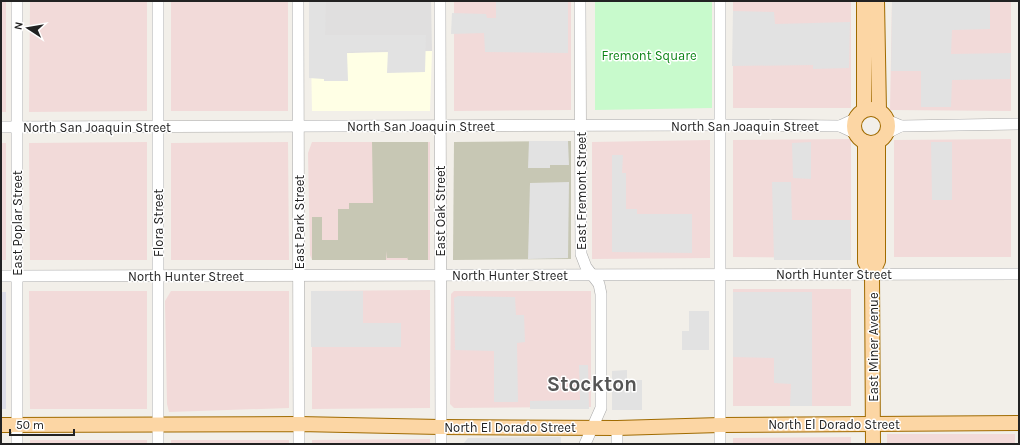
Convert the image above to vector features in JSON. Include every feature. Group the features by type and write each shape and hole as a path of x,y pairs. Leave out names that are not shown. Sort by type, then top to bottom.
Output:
{"main road":[{"path":"864,1 864,41 872,73 878,81"},
{"name":"East Miner Avenue","path":"873,444 872,274 878,262 875,130 878,81 877,1"},
{"path":"860,115 874,109 875,130 854,125 860,115 868,59"},
{"name":"North El Dorado Street","path":"1,425 299,424 440,427 617,428 720,425 1019,423"}],"street":[{"name":"East Poplar Street","path":"17,1 17,444"},
{"name":"Flora Street","path":"158,1 158,444"},
{"name":"East Park Street","path":"298,1 299,444"},
{"name":"East Oak Street","path":"440,1 441,444"},
{"name":"East Fremont Street","path":"580,1 581,254 582,260 590,275 599,284 601,294 601,408 585,444"},
{"path":"720,1 720,444"},
{"name":"North San Joaquin Street","path":"840,126 860,115"},
{"path":"875,130 901,126 1019,124"},
{"name":"North San Joaquin Street","path":"1,127 720,125 840,126 875,130"},
{"name":"North Hunter Street","path":"1,276 1019,274"},
{"path":"617,428 617,444"}],"shaded area":[{"path":"1,1 6,1 6,112 1,112"},
{"path":"30,1 147,1 147,111 29,112"},
{"path":"171,1 288,1 288,111 171,111"},
{"path":"309,1 326,1 325,35 426,35 425,72 387,73 388,50 347,52 348,81 324,81 324,79 309,78"},
{"path":"312,1 431,1 432,51 311,54"},
{"path":"454,1 571,1 571,110 454,111"},
{"path":"496,1 568,1 568,53 485,52 484,33 451,34 452,13 486,14 487,18 496,18"},
{"path":"733,1 851,1 851,108 733,108"},
{"path":"892,1 1011,1 1011,111 890,110"},
{"path":"892,1 990,1 990,29 952,30 951,54 1011,53 1010,79 952,80 951,107 921,107 921,71 891,71"},
{"path":"733,11 774,12 775,24 850,22 849,68 813,69 813,65 732,66"},
{"path":"432,51 430,111 312,111 311,54"},
{"path":"851,139 851,258 733,257 733,140"},
{"path":"1011,139 1011,257 894,257 894,140"},
{"path":"710,140 710,258 592,259 592,142"},
{"path":"529,141 568,141 569,165 550,165 550,168 528,168"},
{"path":"571,141 571,259 453,260 454,142"},
{"path":"147,142 147,260 30,260 29,143"},
{"path":"288,142 289,260 171,260 171,143"},
{"path":"312,142 430,142 430,260 312,260 310,255 308,153"},
{"path":"372,142 428,142 428,260 408,260 407,257 387,258 387,251 386,260 312,260 312,217 322,217 322,240 338,240 338,209 349,209 349,203 373,203"},
{"path":"811,142 811,179 793,178 792,143"},
{"path":"931,142 952,142 952,200 932,200"},
{"path":"1,143 6,143 6,260 1,260"},
{"path":"612,155 623,155 622,173 626,173 626,209 637,209 637,214 692,214 692,253 612,252"},
{"path":"569,182 568,258 528,259 530,183"},
{"path":"772,182 791,182 792,220 850,220 851,260 774,260"},
{"path":"733,289 851,289 851,406 733,406"},
{"path":"430,290 430,408 312,409 312,291"},
{"path":"29,291 147,291 147,409 30,409"},
{"path":"171,291 289,291 289,408 169,412 167,404 165,301"},
{"path":"311,291 363,291 363,323 401,323 401,347 311,347"},
{"path":"454,291 591,291 591,407 454,408 450,404 451,294"},
{"path":"1,292 6,292 6,409 1,409"},
{"path":"733,292 812,292 812,406 790,406 791,384 774,383 774,358 733,357"},
{"path":"458,296 515,297 516,315 524,315 525,342 517,343 518,402 494,402 494,351 455,350 454,298"},
{"path":"689,311 709,311 709,350 682,350 682,331 689,331"},
{"path":"579,365 588,365 589,409 530,409 530,401 580,400"},
{"path":"627,370 627,380 642,380 642,410 612,410 612,371"},
{"path":"887,434 1015,434 1015,444 887,444"},
{"path":"561,437 561,443 463,444 468,438"},
{"path":"851,437 851,444 733,444 733,438"},
{"path":"430,439 430,444 312,444 312,440"},
{"path":"30,440 147,440 147,444 30,444"},
{"path":"171,440 289,440 289,444 171,444"}],"green space":[{"name":"Fremont Square","path":"595,1 712,1 712,108 595,110"}],"district":[{"name":"Stockton","path":"592,384"}]}
